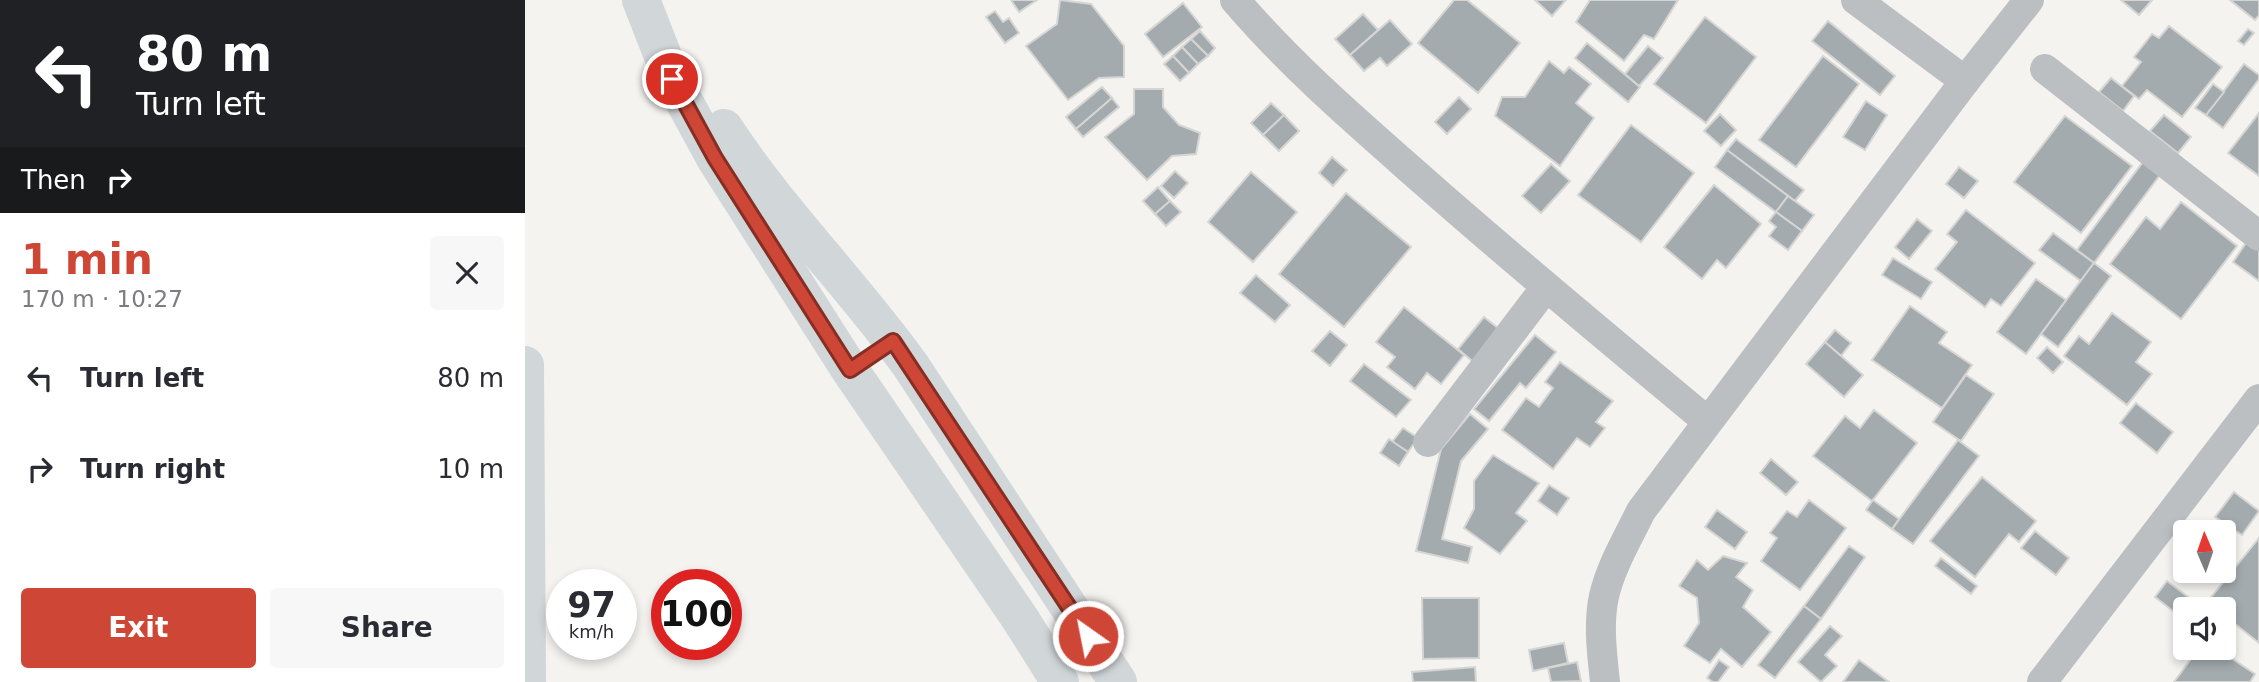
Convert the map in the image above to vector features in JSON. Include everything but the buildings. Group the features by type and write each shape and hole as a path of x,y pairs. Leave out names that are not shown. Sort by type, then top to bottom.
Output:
{"highway":[{"path":"641,0 672,79 715,158 850,370 1019,617 1060,682"},
{"path":"657,41 690,79 760,177 893,341 1118,682"},
{"path":"850,370 893,341"},
{"path":"525,365 527,682"}],"street":[{"path":"1235,0 1271,41 1335,103 1546,288 1707,421"},
{"path":"1856,0 1965,81"},
{"path":"1605,682 1601,640 1604,596 1620,553 1641,511 2029,0"},
{"path":"2045,69 2259,236"},
{"path":"1428,442 1546,288"},
{"path":"2042,682 2259,398"}],"route":[{"path":"672,79 715,158 850,370 893,341 1088,636"}]}
